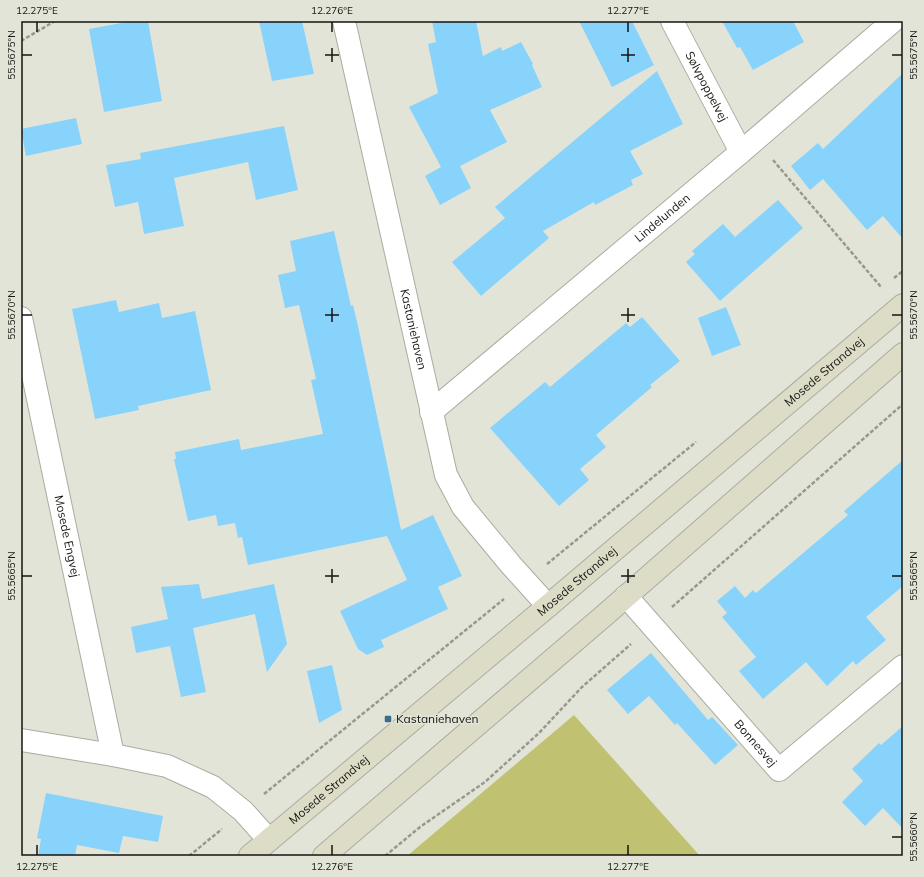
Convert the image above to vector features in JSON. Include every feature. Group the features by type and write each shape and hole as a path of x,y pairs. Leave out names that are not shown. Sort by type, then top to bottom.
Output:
{"main road":[{"name":"Mosede Strandvej","path":"250,856 903,305"},
{"path":"324,856 626,596 903,354"}],"street":[{"name":"Kastaniehaven","path":"344,21 446,474 463,507 511,565 548,606"},
{"name":"Sølvpoppelvej","path":"672,21 748,146"},
{"name":"Lindelunden","path":"431,412 748,146 893,21"},
{"name":"Mosede Engvej","path":"21,318 112,755"},
{"name":"Bonnesvej","path":"626,596 779,770 903,666"},
{"path":"21,740 168,766 213,787 243,811 269,840"}],"path":[{"path":"21,41 55,21"},
{"path":"748,146 882,289"}],"shaded area":[{"path":"574,715 700,856 407,856"}],"building":[{"path":"132,21 148,21 162,101 104,112 89,29"},
{"path":"259,21 302,21 314,74 272,81"},
{"path":"432,21 476,21 483,56 501,47 502,51 521,42 533,64 532,65 542,87 490,110 507,142 460,166 471,188 440,205 425,176 441,167 409,107 438,93 428,44 436,42"},
{"path":"579,21 632,21 654,65 612,87"},
{"path":"722,21 793,21 804,42 753,70 740,47 737,48"},
{"path":"657,71 683,124 630,151 643,174 631,180 633,185 595,205 594,202 543,231 549,238 481,296 452,262 505,218 495,207"},
{"path":"903,73 903,239 883,216 867,230 823,179 810,190 791,166 818,143 823,149"},
{"path":"76,118 82,144 26,156 21,129"},
{"path":"284,126 298,190 256,200 248,162 174,178 184,226 144,234 138,202 115,207 106,165 141,159 140,153"},
{"path":"778,200 803,228 720,301 686,262 695,254 692,251 723,224 735,237"},
{"path":"334,231 351,306 353,305 358,326 401,530 433,515 462,576 438,587 448,609 381,640 384,647 367,655 358,649 340,611 407,580 387,536 248,565 242,537 238,538 235,523 218,526 216,515 188,521 174,459 176,459 175,452 239,439 241,450 323,434 311,380 316,379 299,305 285,308 278,275 296,271 290,241"},
{"path":"116,300 119,312 159,303 162,318 195,311 211,390 138,406 139,410 95,419 72,309"},
{"path":"726,307 741,345 712,356 698,318"},
{"path":"642,317 680,361 650,385 652,387 596,435 606,447 580,469 589,480 559,506 490,428 545,382 550,387 626,323 630,327"},
{"path":"903,460 903,586 866,617 886,640 856,665 853,661 827,686 806,662 763,699 739,671 756,657 722,617 727,613 717,601 735,586 745,598 753,590 756,593 848,515 844,511"},
{"path":"199,584 202,599 274,584 287,644 267,672 255,614 193,628 206,692 181,697 170,646 136,653 131,627 168,619 161,587"},
{"path":"651,653 708,720 712,717 738,745 715,765 677,723 675,725 649,696 628,714 607,690"},
{"path":"332,665 342,710 319,723 307,671"},
{"path":"903,726 903,829 883,808 865,826 842,802 863,781 852,769 879,743 881,745"},
{"path":"46,793 163,816 158,842 123,836 119,853 77,845 75,856 38,856 41,839 37,838"}],"place":[{"name":"Kastaniehaven","path":"388,719"}]}
